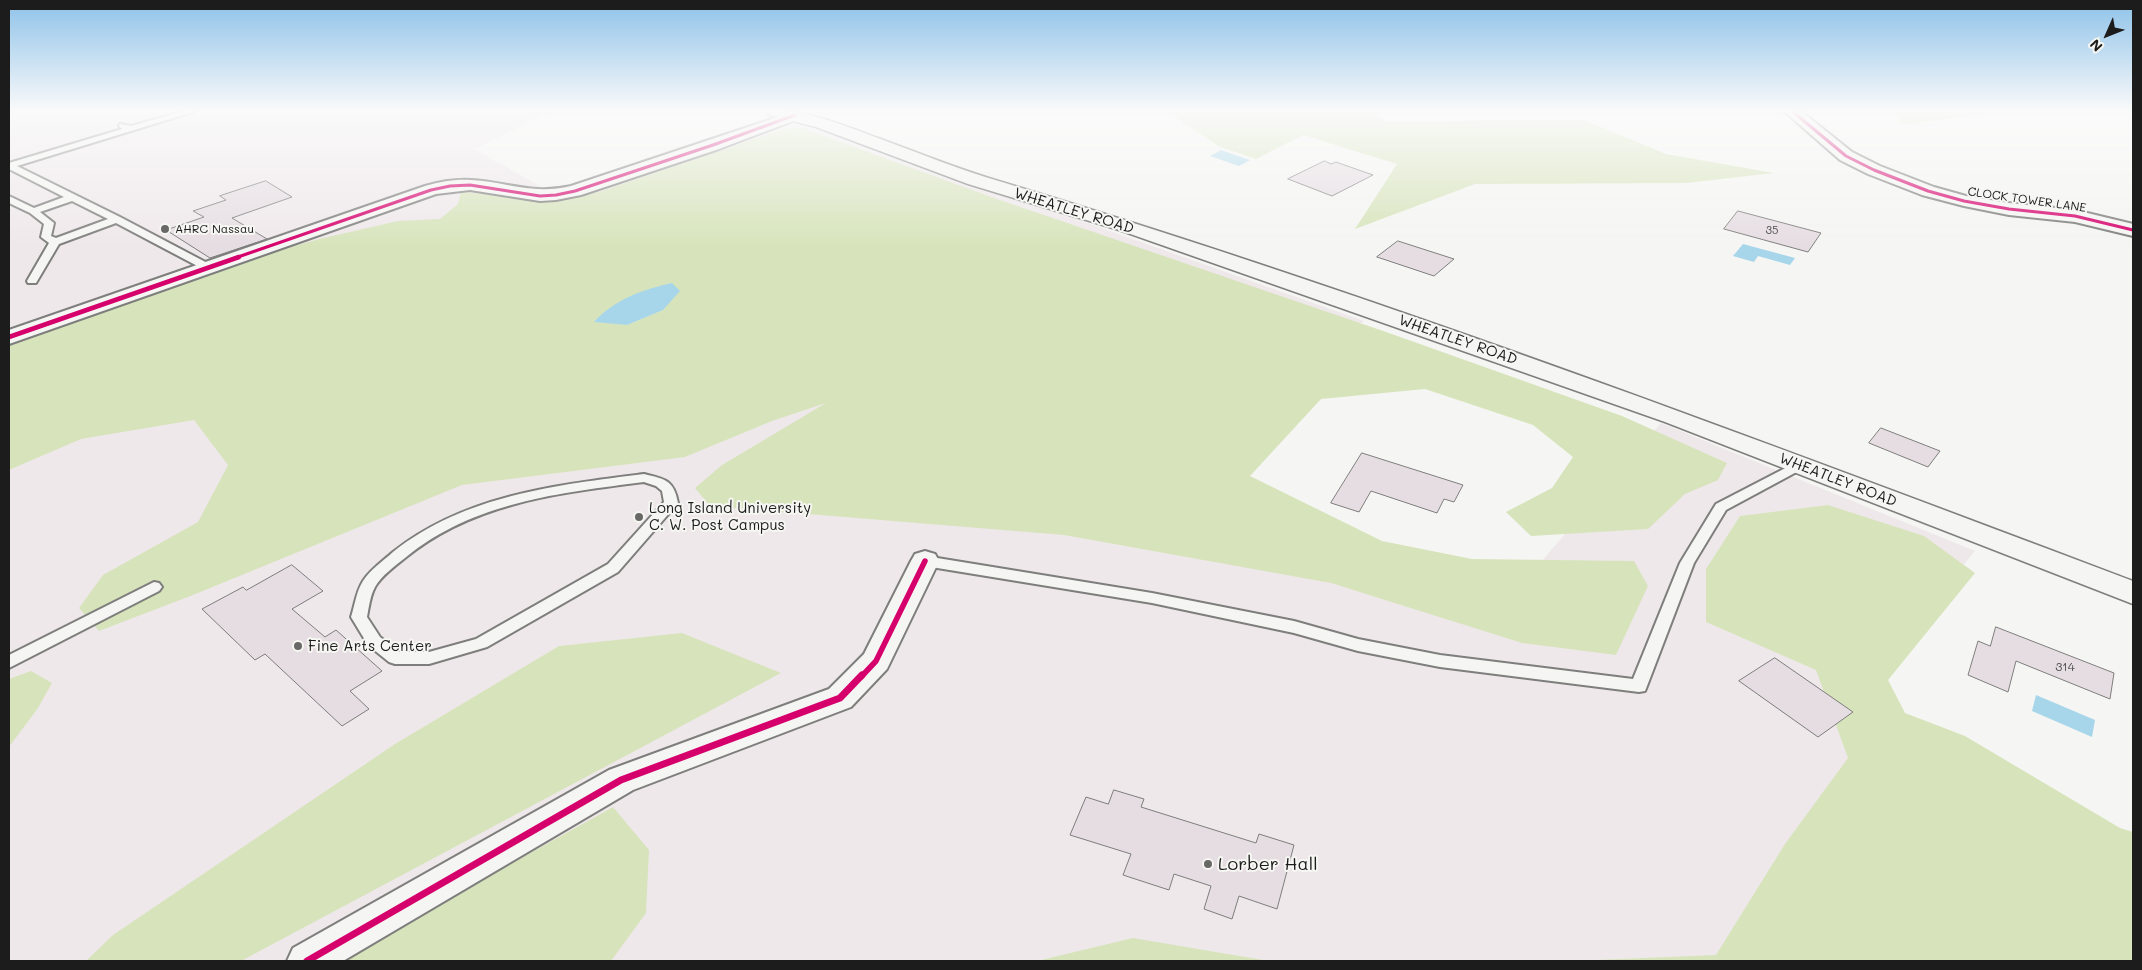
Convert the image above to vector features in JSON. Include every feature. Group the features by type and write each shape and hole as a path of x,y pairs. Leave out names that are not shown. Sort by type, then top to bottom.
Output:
{"main road":[{"name":"WHEATLEY ROAD","path":"912,156 975,180 1126,226 1674,417 2133,593"}],"street":[{"path":"9,337 431,190 450,186 470,185 540,196 556,195 575,191 679,156"},
{"name":"CLOCK TOWER LANE","path":"1847,156 1874,170 1928,191 1964,201 2009,209 2075,216 2133,230"},
{"path":"306,961 621,780 840,698 876,662 925,561"}],"lane":[{"path":"9,166 41,156"},
{"path":"9,166 117,219 209,268"},
{"path":"33,210 73,197"},
{"path":"9,199 33,210 49,223 46,238 55,242"},
{"path":"32,281 55,242 117,219"},
{"path":"925,561 1152,598 1294,627 1358,645 1440,661 1639,686 1687,563 1722,508 1799,465"},
{"path":"644,478 661,483 669,490 671,503 613,568 481,643 429,658 395,658 374,641 359,617 369,584 402,552 443,524 486,507 575,486 644,478"},
{"path":"9,662 154,587"}],"shaded area":[{"name":"Long Island University C. W. Post Campus","path":"9,156 487,156 556,195 684,156 899,156 1364,321 1171,482 1508,600 1661,423 1975,551 1848,705 2133,961 9,961"}],"green space":[{"path":"704,156 880,156 1000,200 1389,333 1622,416 1727,463 1718,480 1685,494 1648,529 1531,536 1506,512 1552,488 1573,457 1533,425 1425,389 1321,399 1250,476 1382,541 1472,559 1634,561 1648,586 1616,655 1522,643 1331,583 1064,535 710,506 695,488 722,465 826,403 772,421 685,457 462,485 193,595 99,631 79,608 103,575 198,522 228,465 194,420 81,439 9,470 9,344 270,253 319,239 398,221 440,219 458,204 461,192 560,200 599,192","holes":["663,310 627,325 594,321"]},
{"path":"1248,156 1261,156 1256,159"},
{"path":"1372,156 1679,156 1774,173 1686,183 1475,184 1355,229 1397,164"},
{"path":"1828,505 1924,536 1975,573 1888,680 1905,713 1965,736 2120,828 2133,832 2133,961 1571,961 1716,955 1785,844 1848,758 1816,670 1706,622 1706,569 1740,516"},
{"path":"682,633 781,673 241,961 86,961 113,935 395,744 559,646"},
{"path":"31,671 52,683 38,708 9,747 9,679"},
{"path":"613,807 649,850 646,913 611,961 336,961"},
{"path":"1133,938 1269,961 1037,961"}],"water":[{"path":"1211,156 1239,156 1250,160 1239,166"},
{"path":"1743,244 1795,258 1790,265 1758,256 1754,262 1733,256"},
{"path":"672,283 680,291 663,310 627,325 594,322 611,307 630,296"},
{"path":"2036,695 2095,720 2092,737 2032,711"}],"building":[{"path":"1325,161 1331,164 1336,162 1373,175 1332,196 1288,179"},
{"path":"266,181 292,197 232,218 267,239 210,258 166,230 204,217 193,211 226,200 220,196"},
{"path":"1738,211 1821,233 1808,252 1724,229"},
{"path":"1398,241 1454,259 1434,276 1377,257"},
{"path":"1881,428 1940,451 1928,467 1869,443"},
{"path":"1362,453 1463,485 1454,502 1444,499 1437,513 1371,491 1359,512 1331,503"},
{"name":"Fine Arts Center","path":"292,565 323,591 292,609 325,637 336,630 382,671 350,691 369,709 342,726 265,654 255,660 202,609 243,587 246,590"},
{"path":"1996,627 2114,673 2110,699 2016,661 2008,692 1968,675 1978,641 1990,646"},
{"path":"1775,658 1853,712 1818,737 1739,681"},
{"name":"Lorber Hall","path":"1114,790 1144,799 1141,807 1256,843 1259,834 1294,845 1277,909 1239,896 1232,919 1204,909 1211,886 1174,874 1169,890 1123,875 1131,854 1070,835 1086,797 1108,804"}],"cycle path":[{"path":"9,337 431,190 450,186 470,185 540,196 556,195 575,191 679,156"},
{"path":"1847,156 1874,170 1928,191 1964,201 2009,209 2075,216 2133,230"},
{"path":"307,961 621,780 840,698 876,661 925,561"}],"place":[{"name":"AHRC Nassau","path":"165,229"},
{"name":"Long Island University C. W. Post Campus","path":"639,517"},
{"name":"Fine Arts Center","path":"298,646"},
{"name":"Lorber Hall","path":"1208,864"}]}
